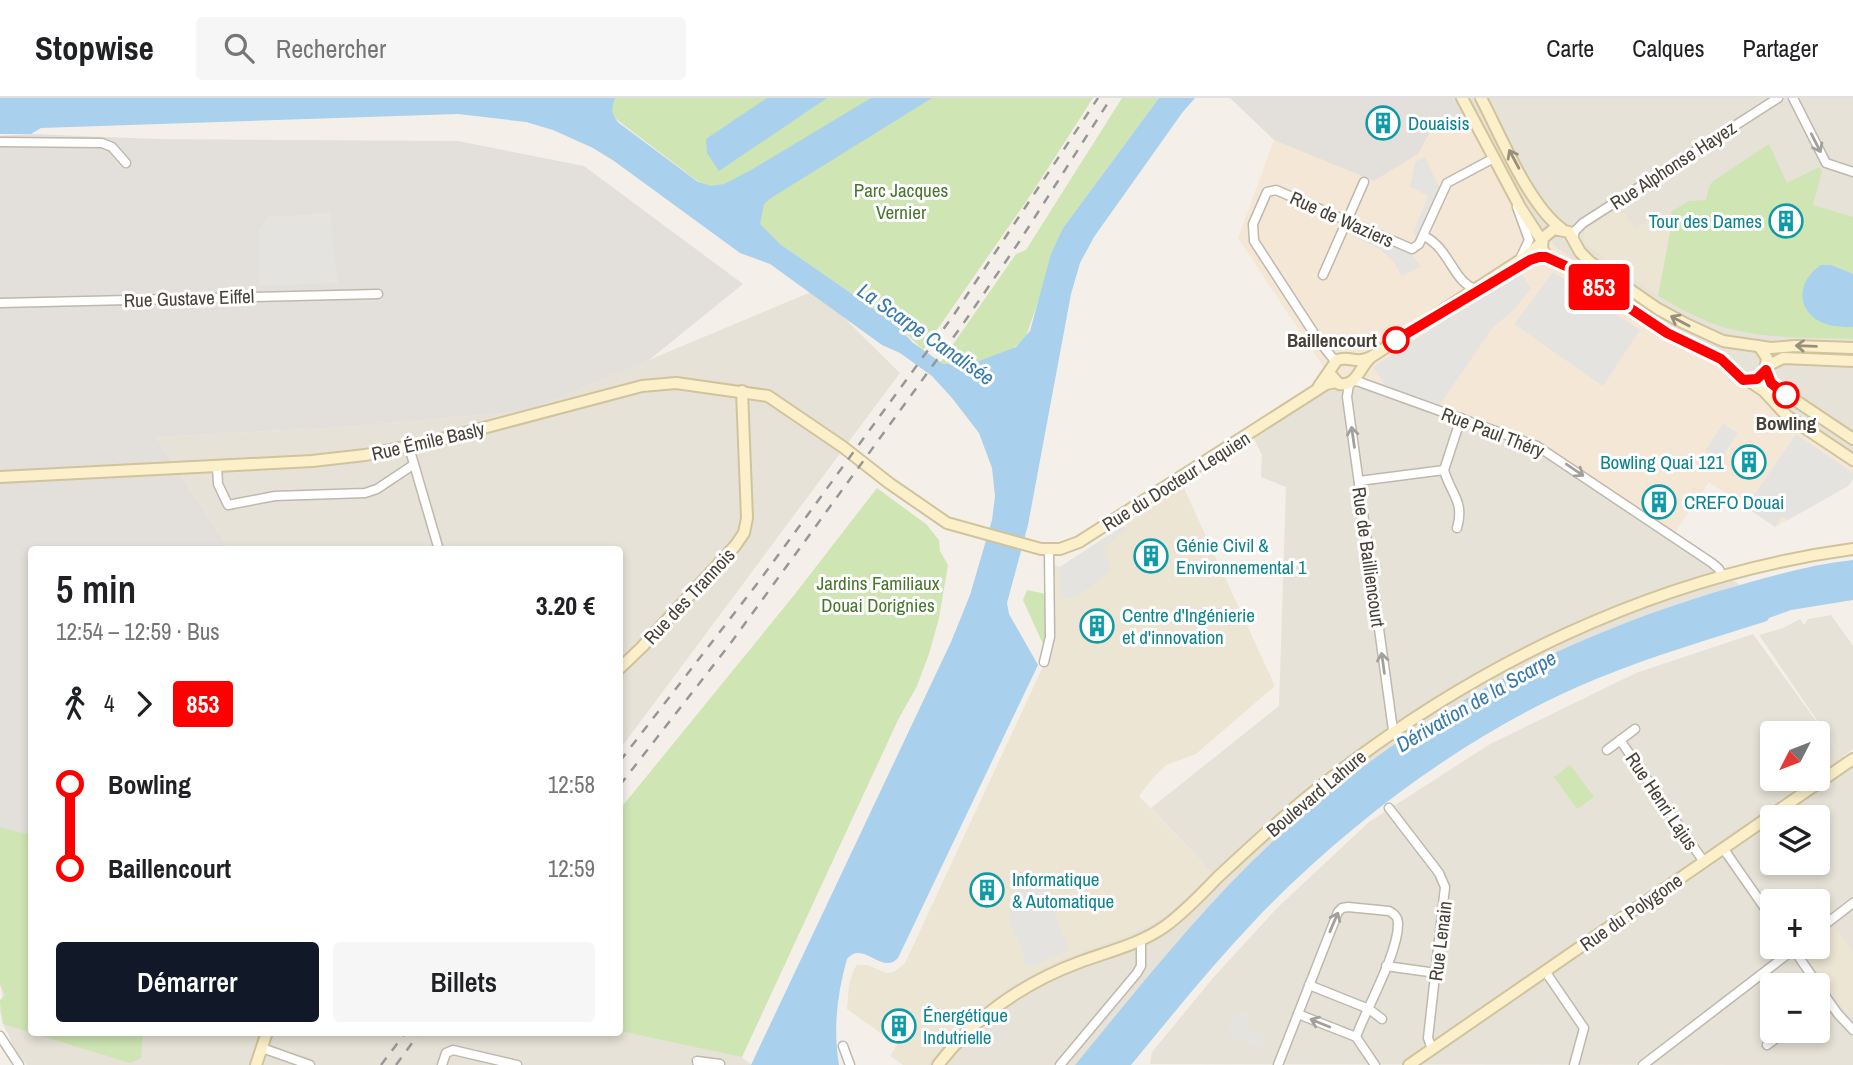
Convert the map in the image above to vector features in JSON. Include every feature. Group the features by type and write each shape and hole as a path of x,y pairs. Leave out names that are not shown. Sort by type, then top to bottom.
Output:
{"street":[{"path":"1462,98 1516,200 1542,242 1542,251 1546,257"},
{"path":"1481,98 1536,201 1548,218 1574,241 1583,256 1595,267 1658,309 1711,336 1729,342 1759,346 1853,348"},
{"name":"Rue Alphonse Hayez","path":"1574,241 1576,231 1583,223 1778,98"},
{"path":"1793,98 1826,163 1853,172"},
{"path":"0,142 102,143 112,147 127,163"},
{"path":"1424,236 1447,183 1494,158"},
{"path":"1323,275 1364,182"},
{"name":"Rue de Waziers","path":"1334,371 1319,341 1254,241 1253,224 1264,196 1271,190 1410,249 1418,246 1424,236 1442,249 1462,280 1475,289"},
{"path":"1516,200 1529,240 1520,260"},
{"path":"1353,374 1345,358 1334,371 1343,385 1371,357 1520,260 1542,242 1550,231 1562,229"},
{"path":"1557,262 1570,258 1574,251 1574,241"},
{"path":"1429,319 1457,306 1530,260 1546,257 1572,270 1667,333 1721,359 1738,377 1764,391 1784,413 1853,460"},
{"name":"Rue Gustave Eiffel","path":"0,303 378,295"},
{"path":"1732,368 1732,354 1744,344"},
{"path":"1759,346 1766,355 1770,381 1776,388 1853,439"},
{"path":"1749,381 1759,378 1767,368 1783,358 1853,361"},
{"name":"Rue du Docteur Lequien","path":"982,533 1030,547 1049,550 1066,548 1316,391 1334,371"},
{"name":"Rue Paul Théry","path":"1353,374 1423,405 1542,449 1712,563 1722,576"},
{"name":"Rue de Bailliencourt","path":"1353,374 1348,397 1393,730"},
{"name":"Rue Émile Basly","path":"0,477 343,458 409,447 656,383 676,383 772,397 942,520 961,529 982,533"},
{"name":"Rue des Trannois","path":"623,665 642,648 744,533 747,519 742,391"},
{"path":"1457,528 1459,505 1455,490 1444,470 1461,418"},
{"path":"1827,442 1837,428"},
{"path":"409,447 438,546"},
{"name":"Rue Émile Basly","path":"217,466 218,484 228,505 275,496 365,493 377,489 413,465"},
{"path":"1359,481 1444,470"},
{"name":"Boulevard Lahure","path":"938,1065 974,1026 1016,993 1057,971 1161,929 1288,813 1393,730 1476,679 1535,649 1640,603 1722,576 1773,563 1853,549"},
{"path":"1044,662 1050,637 1049,550"},
{"name":"Rue Henri Lajus","path":"1607,750 1635,729"},
{"name":"Rue Henri Lajus","path":"1620,740 1704,862"},
{"name":"Rue du Polygone","path":"1409,1065 1853,759"},
{"name":"Rue Lenain","path":"1389,807 1444,884 1428,1038 1432,1049"},
{"path":"1723,848 1760,901"},
{"path":"1830,921 1853,903"},
{"path":"1278,1065 1338,912 1345,907 1389,911 1395,914 1398,921 1386,966 1356,1037"},
{"path":"1060,1065 1137,973 1141,966 1141,939"},
{"path":"1643,1065 1780,959"},
{"path":"1386,966 1436,973"},
{"path":"1545,971 1584,1028 1574,1065"},
{"path":"1309,985 1368,1009 1382,1019"},
{"path":"1830,1003 1853,1030"},
{"path":"1298,1014 1356,1037 1375,1065"},
{"path":"0,1036 19,1065"},
{"path":"256,1065 266,1036"},
{"path":"844,1046 850,1065"},
{"path":"262,1048 310,1065"},
{"path":"442,1065 451,1050 517,1065"},
{"path":"698,1065 696,1061 720,1064"}],"shaded area":[{"path":"1230,98 1468,98 1474,109 1430,132 1418,154 1374,181 1274,140"},
{"path":"1468,98 1853,98 1853,465 1554,246 1533,216"},
{"path":"1474,109 1533,216 1554,246 1853,465 1853,479 1848,486 1775,527 1709,482 1672,537 1535,447 1362,386 1338,386 1238,238 1274,140 1374,181 1418,154 1430,132"},
{"path":"31,134 157,139 458,141 584,166 743,284 649,360 527,411 344,427 156,437 227,546 28,546 28,834 0,827 0,136"},
{"path":"1425,157 1440,189 1420,237 1413,233 1428,196 1410,187 1415,162"},
{"path":"1621,207 1635,229 1659,214 1662,217 1673,217 1658,296 1583,242 1585,230"},
{"path":"330,213 338,283 259,286 259,229 267,217"},
{"path":"1353,229 1408,251 1421,266 1402,276 1394,262 1380,249 1353,236"},
{"path":"1520,272 1531,288 1513,311 1493,327 1439,406 1385,385 1373,367"},
{"path":"1553,272 1640,330 1603,386 1514,324"},
{"path":"816,290 900,373 623,745 623,546 227,546 156,437 344,427 527,411"},
{"path":"1324,369 1338,386 1362,386 1535,447 1740,585 1684,602 1503,678 1419,728 1338,787 1291,825 1254,860 1185,934 1075,1065 927,1065 951,1035 976,1011 1011,985 1059,960 1125,936 1154,922 1171,911 1212,873 1151,808 1279,706 1286,487 1261,477 1262,455 1249,428 1306,390"},
{"path":"1723,424 1738,433 1720,460 1705,451"},
{"path":"1796,434 1853,473 1853,479 1848,486 1788,520 1782,516 1775,527 1746,507"},
{"path":"1183,486 1275,686 1196,754 1166,765 1139,796 1212,873 1171,911 1154,922 1125,936 1059,960 1011,985 976,1011 951,1035 927,1065 903,1065 890,1056 897,1045 847,1009 849,985 854,969 857,965 867,965 887,973 894,972 905,963 1046,660 1052,564 1060,567"},
{"path":"1123,526 1126,530 1103,548 1110,563 1109,572 1076,597 1061,599 1060,567"},
{"path":"1831,615 1853,646 1853,749 1842,757 1853,752 1853,1065 1150,1064 1152,1052 1213,978 1277,908 1369,822 1490,744 1636,673 1753,634 1816,721 1760,721 1760,791 1830,791 1830,740 1840,754 1830,739 1830,721 1818,721 1759,635 1783,628 1800,619 1804,625 1808,619"},
{"path":"0,827 28,834 28,1036 623,1036 623,969 752,1065 27,1065 16,1051 3,1024 0,984"},
{"path":"1039,874 1069,950 1031,967 1023,963 1024,954 1008,918 1022,882"},
{"path":"1834,927 1853,951 1853,1010 1850,1017 1830,989 1830,973 1819,973 1809,959 1830,959 1830,930"},
{"path":"1240,1011 1251,1015 1248,1028 1265,1037 1259,1048 1230,1036 1231,1032 1227,1029 1232,1014 1237,1016"}],"green space":[{"name":"Parc Jacques Vernier","path":"582,98 1093,98 1032,193 923,350 897,325 780,244 612,116"},
{"path":"1122,98 1159,98 1063,228 1026,337 1009,351 986,361 962,365 940,363 1016,254 1026,250"},
{"path":"1769,144 1787,183 1819,167 1822,171 1813,205 1853,217 1853,339 1785,337 1733,330 1702,319 1658,296 1673,217 1671,212 1689,201 1706,200 1712,182"},
{"name":"Jardins Familiaux Douai Dorignies","path":"877,488 926,524 939,540 940,551 948,565 939,618 917,686 898,720 742,1057 623,1032 623,805 791,599"},
{"path":"1027,590 1046,594 1046,641 1043,644 1023,600"},
{"path":"1570,765 1594,797 1577,809 1554,777"},
{"path":"0,827 28,834 28,1032 3,1024 0,1000 5,995 0,984"},
{"path":"42,1036 143,1036 141,1058 130,1063"}],"water":[{"path":"0,98 615,98 613,112 619,123 698,182 711,186 724,184 751,170 871,98 932,98 771,198 764,204 760,224 780,244 897,325 912,342 943,364 971,364 1016,347 1030,331 1051,254 1063,228 1159,98 1195,98 1094,237 1080,263 1071,294 1028,525 1007,603 1009,614 1038,665 898,958 886,963 859,953 847,959 837,1012 839,1065 751,1065 951,642 970,595 992,520 995,496 992,468 979,433 952,398 932,376 900,353 882,345 770,264 740,253 614,161 553,130 526,122 458,114 41,128 31,134 0,134"},
{"path":"767,98 827,98 719,171 707,153 706,139"},
{"path":"1821,265 1831,265 1853,274 1853,327 1826,324 1816,319 1804,305 1803,288 1807,279"},
{"name":"Dérivation de la Scarpe","path":"1853,560 1853,600 1791,610 1767,621 1596,679 1504,724 1459,751 1374,812 1295,880 1226,952 1131,1065 1075,1065 1178,941 1261,852 1339,785 1389,748 1492,684 1602,632 1719,591 1819,565"}],"railway":[{"path":"623,757 760,580 953,316 1098,98"},
{"path":"623,781 730,644 963,324 1111,98"},
{"path":"381,1065 403,1036"},
{"path":"396,1065 417,1036"}],"bus line":[{"name":"853","path":"1396,340 1530,260 1546,257 1572,270 1667,333 1721,359 1741,379 1757,379 1766,370 1771,383 1786,395"}],"place":[{"name":"Douaisis","path":"1383,123"},
{"name":"Tour des Dames","path":"1786,221"},
{"name":"Baillencourt","path":"1396,340"},
{"name":"Bowling","path":"1786,395"},
{"name":"Bowling Quai 121","path":"1749,462"},
{"name":"CREFO Douai","path":"1659,502"},
{"name":"Génie Civil & Environnemental 1","path":"1151,556"},
{"name":"Centre d'Ingénierie et d'innovation","path":"1097,626"},
{"name":"Informatique & Automatique","path":"987,890"},
{"name":"Énergétique Indutrielle","path":"899,1026"}],"water label":[{"name":"La Scarpe Canalisée","path":"926,334"}]}
